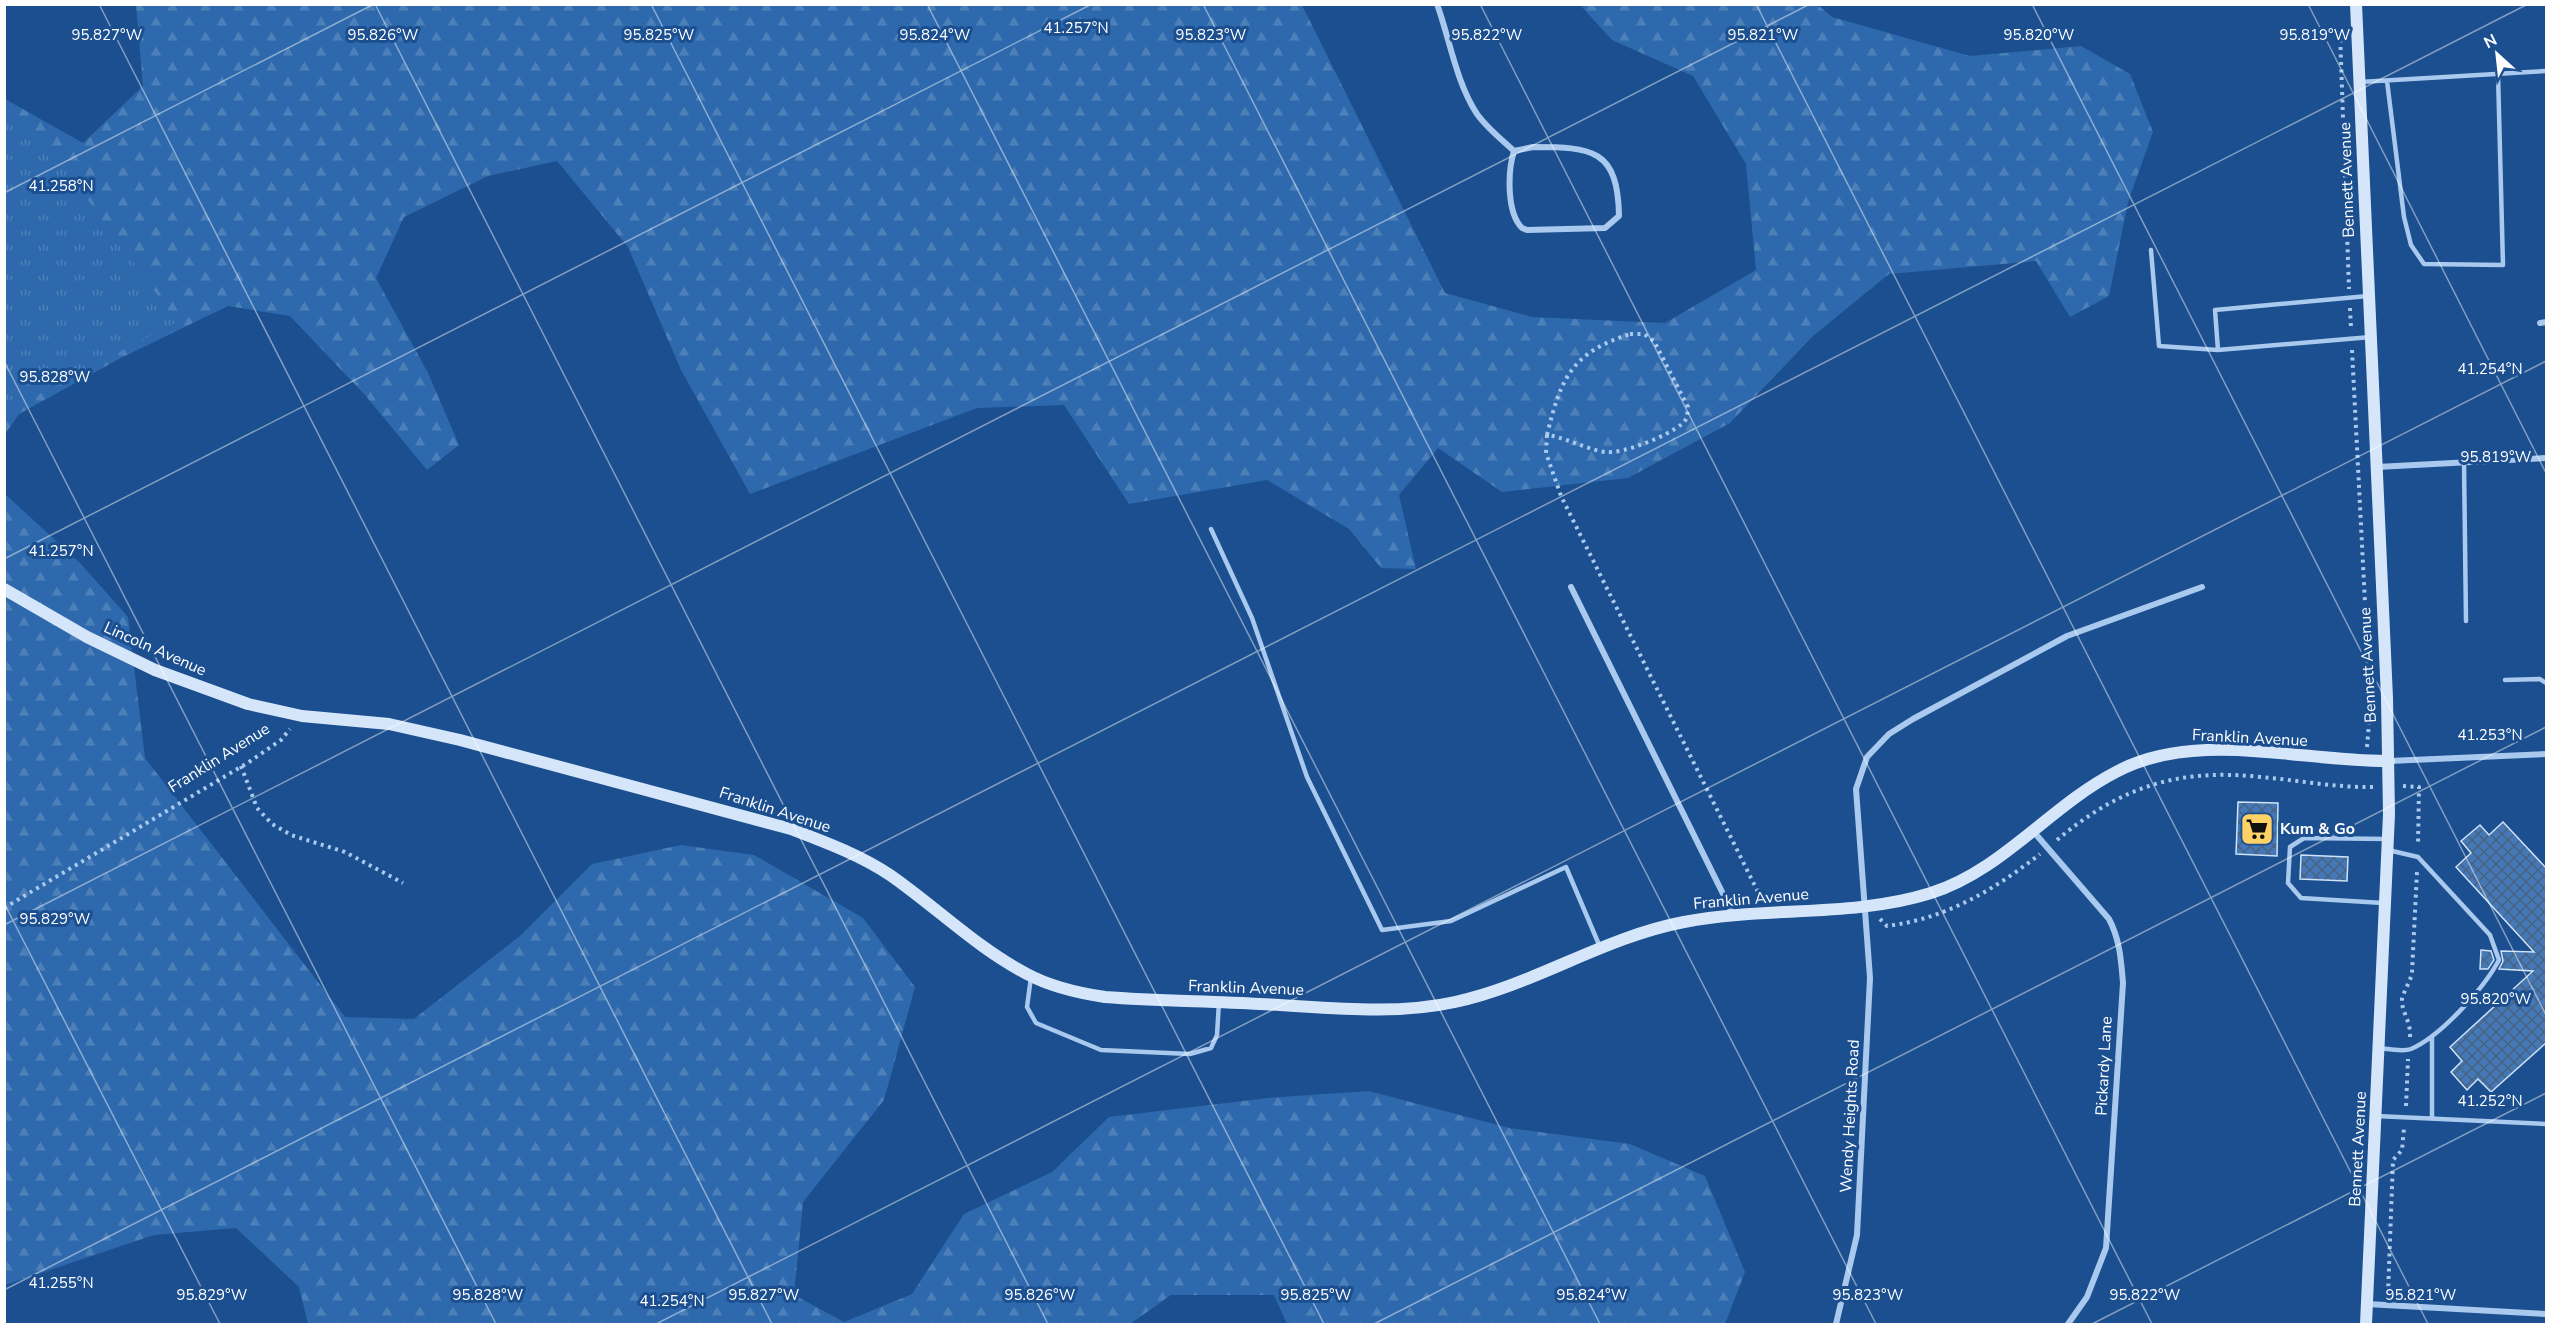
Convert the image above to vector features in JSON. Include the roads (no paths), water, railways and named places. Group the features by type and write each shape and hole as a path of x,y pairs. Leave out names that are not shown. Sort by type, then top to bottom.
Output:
{"street":[{"path":"1437,4 1465,89 1477,114 1492,132 1514,150 1533,147 1578,147 1598,156 1616,180 1619,216 1605,228 1527,230 1522,228 1512,209 1510,169 1514,150"},
{"name":"Bennett Avenue","path":"2356,4 2389,761 2388,844 2366,1324"},
{"path":"2376,467 2547,458"},
{"path":"1571,587 1732,914"},
{"name":"Wendy Heights Road","path":"1836,1324 1857,1235 1860,1188 1870,978 1856,789 1867,757 1889,734 2067,636 2202,587"},
{"name":"Lincoln Avenue","path":"4,589 87,637 155,670 215,694 302,716"},
{"name":"Franklin Avenue","path":"302,716 389,724 460,740 791,829 828,843 889,874 1000,958 1031,976 1078,993 1105,998 1348,1009 1401,1009 1439,1005 1503,988 1600,949 1676,923 1732,914 1866,906 1909,899 1958,883 1997,858 2070,799 2119,770 2174,752 2219,750 2389,761 2547,754"},
{"name":"Pickardy Lane","path":"2032,831 2109,919 2117,933 2123,983 2106,1248 2087,1297 2068,1324"},
{"path":"2367,1304 2547,1314"}],"lane":[{"path":"2360,82 2547,71"},
{"path":"2387,81 2404,218 2411,245 2424,264 2503,265 2498,74"},
{"path":"2151,250 2159,346 2218,350 2370,337"},
{"path":"2218,350 2215,310 2368,296"},
{"path":"2464,462 2466,621"},
{"path":"1211,529 1251,618 1307,777 1382,930 1451,921 1566,867 1600,949"},
{"path":"2505,680 2540,679 2547,683"},
{"path":"2379,1048 2409,1050 2432,1037 2486,981 2499,960 2490,935 2418,857 2388,844 2304,838 2290,847 2288,883 2301,898 2385,903"},
{"path":"1031,976 1027,1007 1036,1023 1101,1050 1190,1054 1211,1048 1217,1035 1219,1002"},
{"path":"2432,1037 2432,1119"},
{"path":"2376,1116 2547,1124"}],"place":[{"name":"Kum & Go","path":"2257,829"}]}
